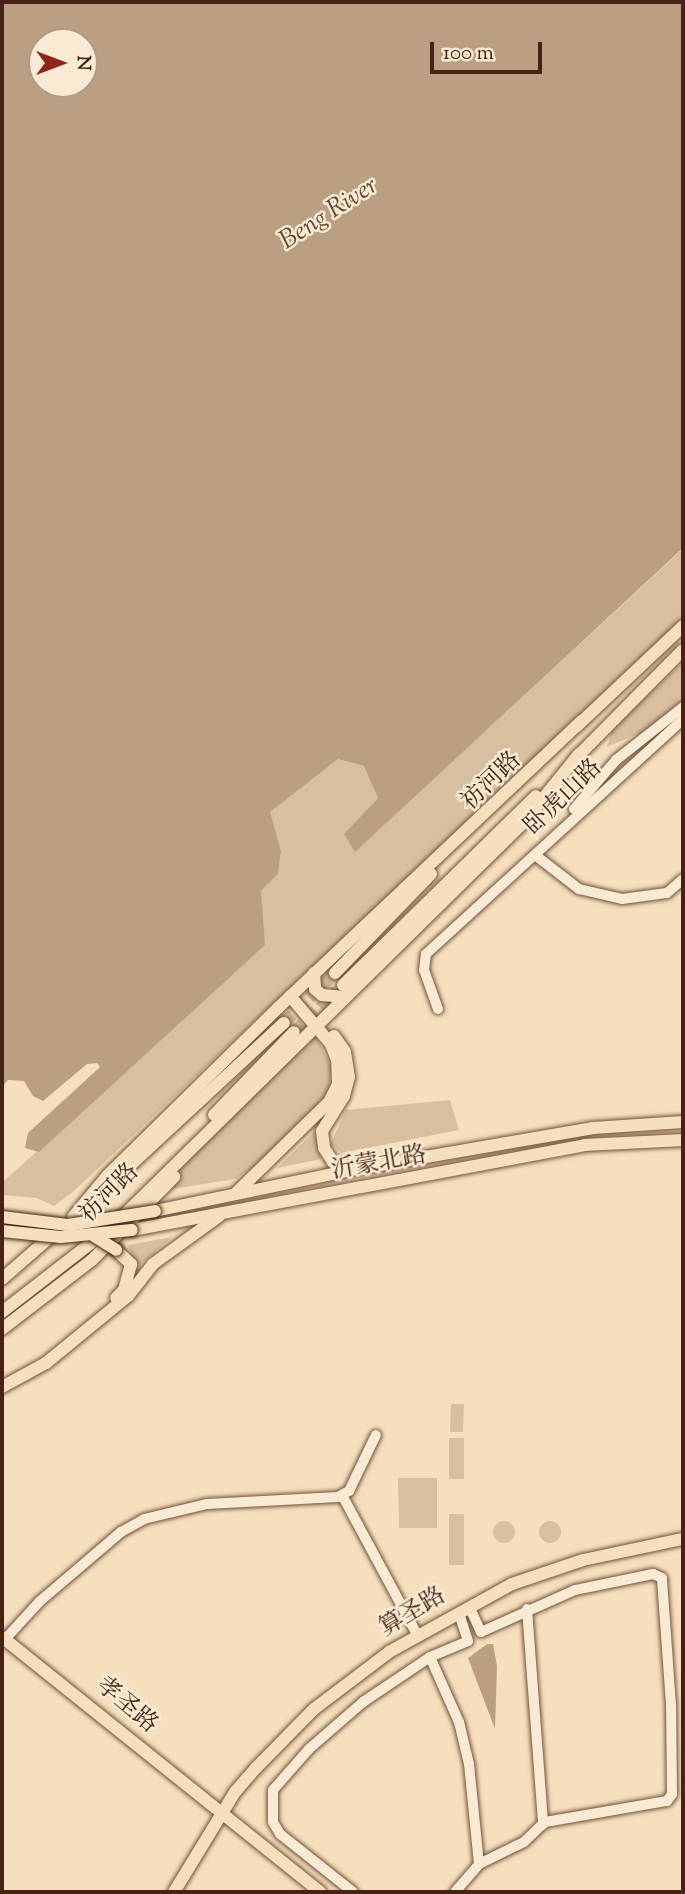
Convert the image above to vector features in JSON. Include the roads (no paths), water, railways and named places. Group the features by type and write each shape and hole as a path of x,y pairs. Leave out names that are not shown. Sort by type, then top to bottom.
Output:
{"main road":[{"name":"祊河路","path":"335,973 582,721 683,626"},
{"path":"115,1224 317,1023 344,991 523,823 579,754 683,650"},
{"path":"73,1217 107,1176 290,996 582,721"},
{"path":"314,973 315,989 322,995 344,991"},
{"path":"290,996 345,1052 349,1077 344,1096 322,1131 324,1148 333,1162 356,1169"},
{"name":"祊河路","path":"2,1277 73,1217 284,1023"},
{"path":"235,1194 330,1102 336,1090 339,1077 335,1050 317,1023"},
{"name":"祊河路","path":"2,1312 115,1224 294,1032"},
{"path":"2,1329 51,1295 140,1217 243,1098"},
{"name":"沂蒙北路","path":"2,1217 68,1225 155,1212 356,1169 593,1128 683,1122"},
{"name":"沂蒙北路","path":"88,1237 585,1145 683,1140"},
{"path":"2,1385 46,1363 128,1296 153,1264 223,1214"},
{"path":"2,1231 88,1237 116,1250 131,1264 124,1290 43,1361 2,1385"},
{"path":"2,1320 37,1285"},
{"name":"算圣路","path":"174,1892 221,1816 256,1768 314,1709 417,1634 484,1596 547,1571 623,1549 683,1539"},
{"name":"算圣路","path":"167,1892 205,1828 221,1816 319,1714 393,1658 465,1614 584,1566 683,1546"},
{"name":"孝圣路","path":"4,1635 207,1798 221,1816 312,1892"},
{"name":"孝圣路","path":"221,1816 320,1892"}],"street":[{"name":"卧虎山路","path":"535,855 616,760 683,707"},
{"name":"卧虎山路","path":"535,855 683,719"},
{"path":"438,1009 424,970 426,954 535,855 579,889 622,899 667,893 683,879"},
{"path":"4,1635 89,1558 144,1519 207,1504 342,1495 349,1491 376,1435"},
{"path":"342,1495 417,1634"},
{"path":"455,1892 479,1864 524,1842 543,1824 667,1801 672,1794 666,1590 662,1578 653,1574 575,1590 527,1609 481,1632 465,1614"},
{"path":"527,1609 543,1824"},
{"path":"353,1892 280,1834 273,1822 273,1790 309,1749 363,1702 430,1657 468,1641 465,1614"},
{"path":"430,1657 459,1722 469,1764 479,1864"}],"water":[{"name":"Beng River","path":"2,2 683,2 683,548 355,852 344,834 378,798 364,766 338,759 270,812 281,851 278,874 261,891 265,945 39,1152 25,1148 28,1133 100,1067 97,1063 87,1064 43,1101 33,1096 24,1081 8,1080 2,1087"},
{"path":"487,1644 493,1644 497,1666 495,1729 468,1658"}],"tunnel":[{"path":"284,1023 335,973"},
{"path":"294,1032 336,991"}]}
